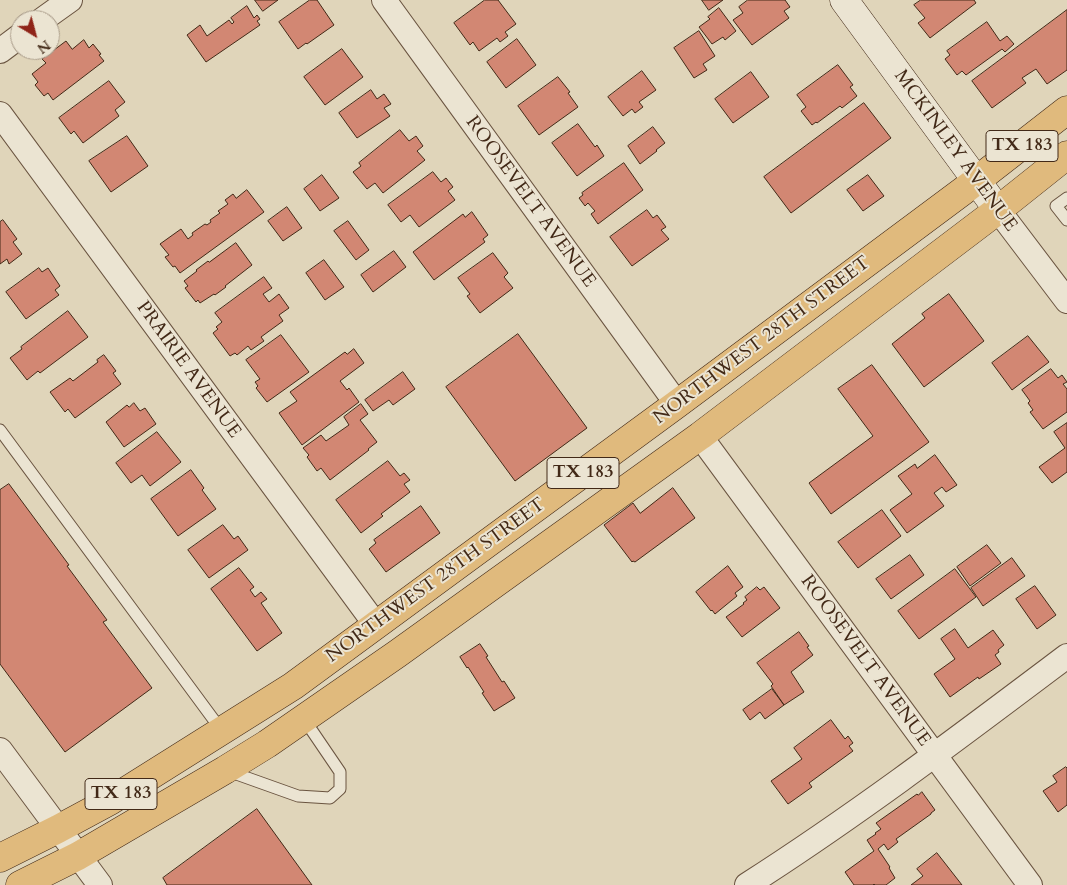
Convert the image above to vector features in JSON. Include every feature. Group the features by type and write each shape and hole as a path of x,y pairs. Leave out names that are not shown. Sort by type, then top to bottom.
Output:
{"main road":[{"name":"NORTHWEST 28TH STREET","path":"0,858 110,800 292,686 676,404 976,181 1067,110"},
{"name":"NORTHWEST 28TH STREET","path":"20,885 78,856 225,770 304,719 700,436 998,210 1067,155"}],"street":[{"path":"56,10 70,0"},
{"name":"ROOSEVELT AVENUE","path":"384,0 676,404"},
{"name":"MCKINLEY AVENUE","path":"844,0 976,181 1067,301"},
{"name":"PRAIRIE AVENUE","path":"0,114 376,625"},
{"name":"ROOSEVELT AVENUE","path":"700,436 1030,885"},
{"path":"747,885 782,863 935,756 1067,656"},
{"path":"0,750 100,885"}],"lane":[{"path":"1067,198 1056,206 1067,220"},
{"path":"0,430 222,731"},
{"path":"225,770 298,796 330,798 340,789 340,772 304,719"}],"building":[{"path":"255,0 278,0 263,11"},
{"path":"310,0 317,0 334,25 298,49 279,22"},
{"path":"485,0 498,0 516,24 505,32 508,36 500,42 497,38 479,51 473,42 470,45 454,23"},
{"path":"702,0 723,0 709,10"},
{"path":"748,0 785,0 790,7 784,11 789,18 752,45 733,20 743,13 739,7"},
{"path":"921,0 974,0 976,3 930,38 918,23 925,18 914,5"},
{"path":"247,6 254,18 257,15 260,19 257,21 260,25 206,62 187,35 200,25 207,36 229,20 232,24 234,22 231,18"},
{"path":"719,8 736,31 725,40 723,37 712,44 699,27 710,19 708,17"},
{"path":"1067,10 1067,70 1047,84 1036,69 1022,78 1026,83 992,108 972,81"},
{"path":"987,22 1000,41 1007,36 1014,44 1005,52 1002,49 966,75 962,71 957,75 945,59 950,55 947,51"},
{"path":"699,31 715,56 703,64 707,70 694,78 674,48"},
{"path":"517,39 536,65 506,88 487,62"},
{"path":"84,40 89,48 93,44 104,61 53,100 48,93 44,96 35,85 38,82 32,74 46,63 43,60 60,60 60,46 66,41 72,49"},
{"path":"342,49 363,77 325,105 304,77"},
{"path":"838,65 853,85 850,87 857,96 842,108 840,106 812,125 801,111 806,107 797,95"},
{"path":"642,71 656,90 639,102 643,107 635,113 632,109 623,116 608,97"},
{"path":"751,72 769,97 733,123 715,99"},
{"path":"558,77 570,92 568,93 578,107 539,135 518,106"},
{"path":"109,81 125,102 115,110 119,116 83,143 74,131 71,134 59,118"},
{"path":"371,90 377,99 384,94 391,104 384,108 390,116 357,138 339,113"},
{"path":"864,103 891,138 791,213 764,177"},
{"path":"578,124 595,147 597,145 604,156 577,176 552,143"},
{"path":"653,127 665,143 640,164 628,146"},
{"path":"400,130 409,141 416,136 423,146 417,151 425,160 383,193 375,183 367,189 353,172 361,166 359,163"},
{"path":"127,136 148,166 111,192 89,161"},
{"path":"624,163 643,190 598,224 591,214 595,211 588,203 585,206 579,198 583,195 582,193"},
{"path":"433,172 441,182 446,178 453,187 448,191 455,200 419,227 410,215 401,222 388,205"},
{"path":"322,175 339,198 320,211 304,189"},
{"path":"868,175 884,196 863,211 847,190"},
{"path":"247,190 264,212 180,273 175,266 173,267 165,257 169,255 160,244 181,229 188,239 193,235 192,233 205,224 207,225 211,222 210,220 220,213 218,211 228,204 225,200 233,194 236,198"},
{"path":"287,207 302,228 283,241 268,221"},
{"path":"647,210 653,218 657,215 666,227 661,230 669,239 632,266 610,237"},
{"path":"472,212 488,235 483,239 485,242 434,280 413,252 463,214 465,217"},
{"path":"3,220 17,239 13,242 22,254 9,264 7,259 0,264 0,222"},
{"path":"348,221 369,250 356,260 334,231"},
{"path":"236,243 252,265 215,295 200,303 198,300 196,302 185,288 188,286 184,281 208,261"},
{"path":"394,251 406,267 373,292 361,275"},
{"path":"493,253 508,273 504,277 513,288 480,313 467,296 470,294 458,278"},
{"path":"324,260 344,287 325,300 306,273"},
{"path":"39,268 42,272 48,268 60,286 55,290 59,295 26,319 6,292"},
{"path":"264,277 272,288 263,294 269,302 279,294 289,308 279,315 283,321 261,337 264,341 251,350 248,346 237,355 235,353 230,356 213,333 222,322 215,313"},
{"path":"949,294 984,341 924,387 892,344 925,318 922,314"},
{"path":"68,311 88,337 40,373 38,371 27,380 10,358 22,349 21,347"},
{"path":"518,334 587,428 515,481 446,387"},
{"path":"281,335 309,372 267,402 256,388 258,386 255,382 260,379 246,360"},
{"path":"1028,336 1049,362 1012,390 992,363"},
{"path":"354,349 364,363 340,381 347,390 349,388 359,402 302,445 279,413 297,401 290,392 345,352 347,354"},
{"path":"104,355 116,371 113,373 121,384 75,418 68,409 65,412 50,392 70,378 73,381 98,362 97,360"},
{"path":"872,365 929,442 831,514 809,483 873,436 838,389"},
{"path":"1051,369 1058,378 1062,375 1067,382 1063,384 1067,389 1067,412 1043,429 1030,412 1033,410 1028,403 1030,401 1022,390"},
{"path":"403,372 415,389 393,405 389,400 373,411 365,400"},
{"path":"134,403 140,411 145,408 156,424 124,447 106,422 127,405 129,407"},
{"path":"361,404 368,414 360,420 377,442 330,480 321,468 317,471 303,448 321,435 326,441 349,425 344,417"},
{"path":"1067,423 1067,472 1052,483 1039,467 1065,448 1054,432"},
{"path":"157,432 181,462 150,486 142,475 131,483 116,463"},
{"path":"935,455 957,485 946,492 942,487 934,493 944,506 907,533 890,510 912,494 898,476 915,464 917,468"},
{"path":"388,461 400,476 404,473 410,480 404,484 410,492 381,514 383,516 361,533 336,500"},
{"path":"191,470 204,488 202,490 216,509 178,536 151,499"},
{"path":"9,484 69,565 67,566 107,620 103,622 152,688 65,752 0,664 0,490"},
{"path":"673,488 695,518 635,562 632,562 604,525 633,503 640,513"},
{"path":"421,506 440,533 386,572 369,549 376,543 374,540"},
{"path":"882,510 901,536 858,568 838,542"},
{"path":"223,525 234,539 238,536 248,550 209,578 188,550"},
{"path":"987,545 1001,563 970,586 957,567"},
{"path":"910,555 924,575 891,599 876,579"},
{"path":"1012,558 1025,576 983,606 971,588"},
{"path":"728,566 743,587 735,593 737,596 715,614 696,592"},
{"path":"239,568 254,587 250,590 255,597 261,592 267,599 261,603 282,633 257,651 211,589"},
{"path":"955,569 976,597 919,639 898,611"},
{"path":"1035,586 1056,615 1037,629 1016,599"},
{"path":"757,587 760,590 764,587 780,608 742,637 726,617 744,604 747,600 745,597"},
{"path":"955,629 968,648 993,630 1004,645 995,655 1001,664 979,679 978,677 950,697 934,674 955,659 941,639"},
{"path":"799,632 813,655 791,672 804,692 784,705 771,686 773,684 757,663"},
{"path":"480,644 502,682 504,681 515,698 494,711 482,693 484,692 460,657"},
{"path":"772,689 784,705 765,719 760,712 750,720 743,710"},
{"path":"831,720 845,739 848,736 853,743 849,746 853,751 809,783 812,787 788,804 771,781 802,759 794,748"},
{"path":"1066,767 1067,805 1058,812 1043,791 1057,782 1053,776"},
{"path":"922,792 935,810 896,839 898,842 888,850 884,844 878,849 895,878 886,885 854,885 845,872 874,851 867,840 881,829 876,823"},
{"path":"257,809 312,885 167,885 163,878"},
{"path":"937,853 962,885 911,885 923,876 917,869"}]}
